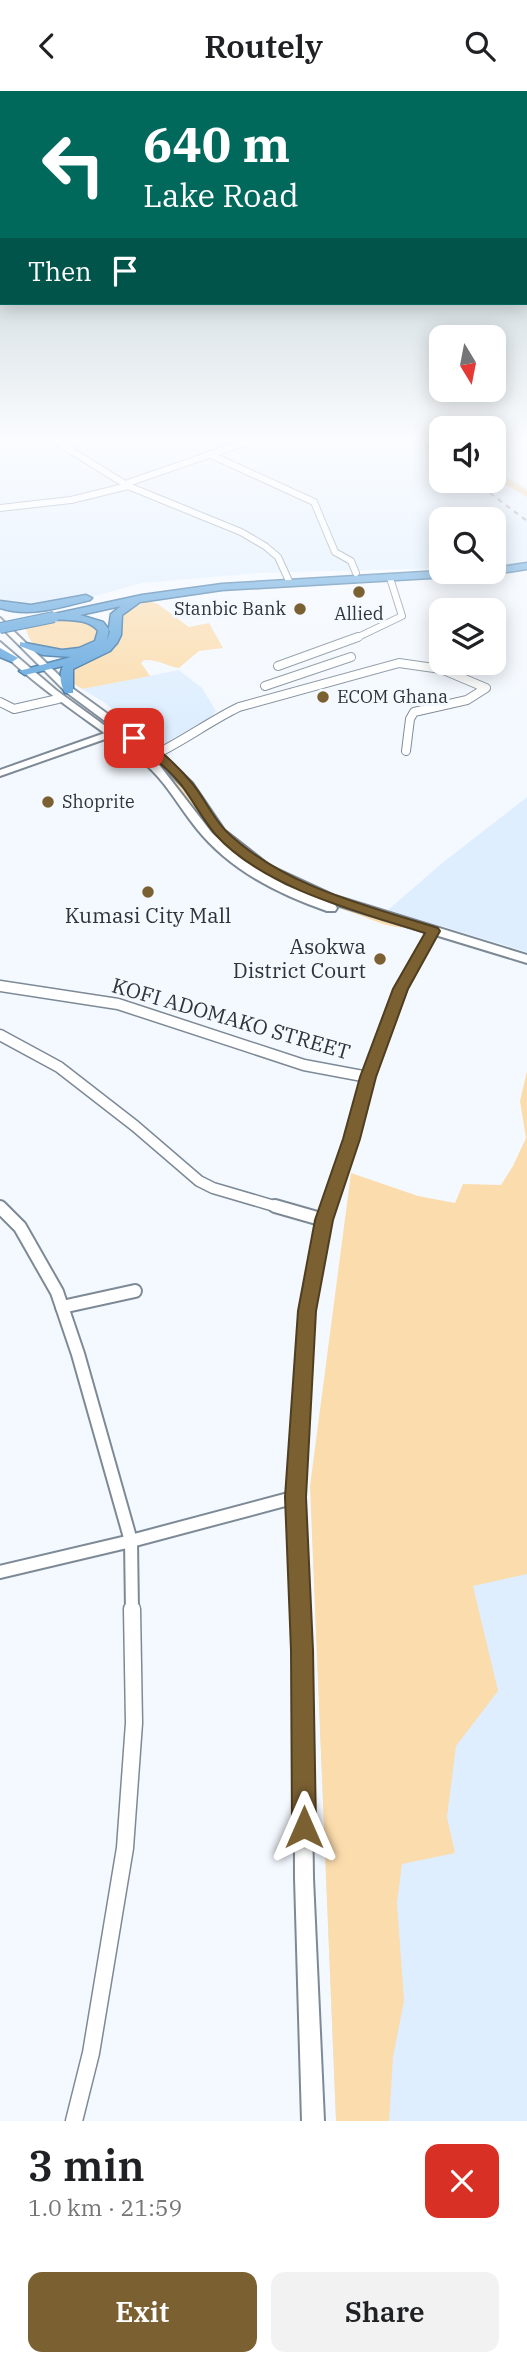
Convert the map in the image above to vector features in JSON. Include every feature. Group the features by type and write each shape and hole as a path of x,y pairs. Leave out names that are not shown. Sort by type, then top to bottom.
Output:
{"highway":[{"path":"506,568 527,565"},
{"path":"0,604 13,608 32,608 150,585 429,571"},
{"path":"0,628 142,599 288,578 429,575"},
{"path":"0,621 208,582"},
{"path":"24,671 80,658 108,646 115,636 117,614 124,607 142,599"},
{"path":"24,644 55,654 73,653 94,647 103,639 103,627 94,620 57,616"},
{"path":"69,690 65,671 80,658"}],"main road":[{"path":"0,621 69,690 156,754 188,785 220,832 266,869 331,899 527,969"},
{"path":"0,645 6,655 58,699 163,774 208,835 260,877 295,896 431,936 527,959"}],"street":[{"path":"246,535 278,557 288,578"},
{"path":"328,535 335,552 351,561 356,573"},
{"path":"278,666 348,642 402,616 390,578"},
{"path":"302,657 337,679"},
{"path":"265,686 351,657"},
{"path":"156,754 188,739 222,715 239,707 399,663 441,670 486,688 467,700 414,712 410,719 405,751"},
{"path":"0,702 14,709 58,699"},
{"path":"0,773 121,730"},
{"path":"313,2121 304,1878 302,1650 296,1497 307,1311 324,1220 352,1139 368,1077 401,989 431,936"},
{"name":"KOFI ADOMAKO STREET","path":"0,986 118,1004 304,1065 368,1077"},
{"path":"0,1035 59,1067 135,1126 199,1181 214,1188 324,1220"},
{"path":"0,1207 20,1227 57,1292 78,1354 131,1541 134,1723 125,1848 91,2053 74,2121"},
{"path":"62,1307 135,1291"},
{"path":"0,1572 131,1541 296,1497"}],"shaded area":[{"path":"0,535 429,535 429,568 258,573 142,583 72,602 36,606 0,601"},
{"path":"506,535 527,535 527,563 506,564"},
{"path":"147,601 158,604 189,627 209,623 223,648 199,651 179,668 144,660 141,663 150,676 82,689 71,682 71,669 116,644 120,638 121,615"},
{"path":"58,619 86,621 99,630 98,639 84,647 68,651 51,651 35,645 25,626"},
{"path":"179,670 202,688 216,711 195,731 157,748 104,702 82,689"},
{"path":"163,769 190,794 221,837 258,867 408,927 382,923 313,899 252,867 217,838"},
{"path":"527,797 527,952 388,910 441,864"},
{"path":"527,1071 527,1574 473,1586 498,1691 456,1746 447,1817 455,1853 402,1864 397,1903 404,2001 393,2057 389,2121 336,2121 310,1486 351,1173 418,1196 455,1203 463,1184 501,1185 526,1138 520,1101"},
{"path":"527,1525 527,2121 336,2121 312,1528"}],"place":[{"name":"Allied","path":"359,592"},
{"name":"Stanbic Bank","path":"300,609"},
{"name":"ECOM Ghana","path":"323,697"},
{"name":"Shoprite","path":"48,802"},
{"name":"Kumasi City Mall","path":"148,892"},
{"name":"Asokwa District Court","path":"380,959"}],"route":[{"path":"134,738 156,754 188,785 220,832 266,869 331,899 433,931 401,989 384,1028 352,1139 324,1220 307,1311 296,1497 302,1650 304,1827"}]}
